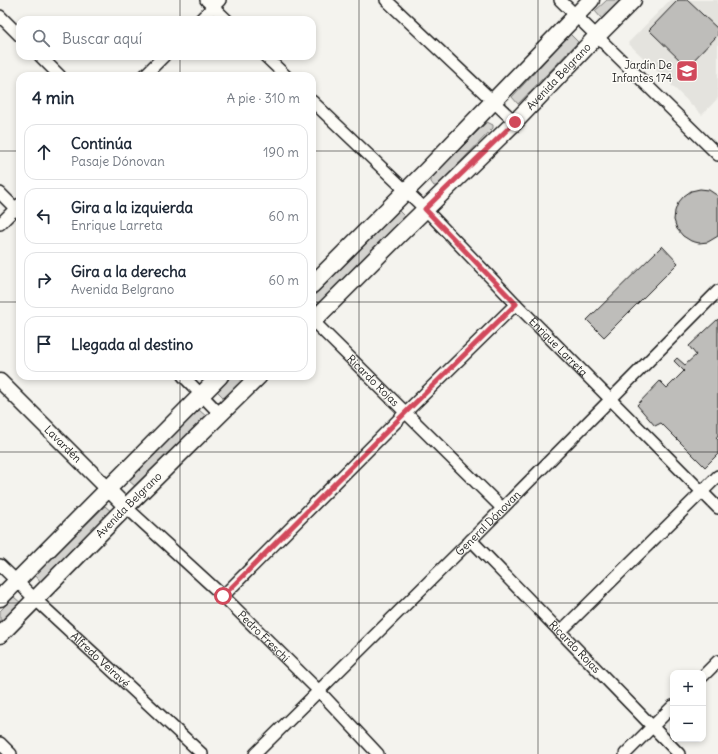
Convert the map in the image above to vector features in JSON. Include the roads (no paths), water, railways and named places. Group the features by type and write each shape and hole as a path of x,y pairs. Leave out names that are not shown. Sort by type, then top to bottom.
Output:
{"main road":[{"path":"316,282 591,0"},
{"name":"Avenida Belgrano","path":"316,317 515,122 633,0"},
{"path":"0,598 216,380"},
{"name":"Avenida Belgrano","path":"0,635 126,507 255,380"}],"street":[{"path":"386,0 515,122"},
{"path":"560,0 718,155"},
{"path":"203,16 213,2 224,16"},
{"path":"0,16 16,32"},
{"path":"44,60 56,72"},
{"path":"148,72 160,60"},
{"path":"269,60 282,72"},
{"name":"Enrique Larreta","path":"316,105 425,209 516,304 718,508"},
{"path":"0,193 16,206"},
{"path":"0,224 16,211"},
{"name":"General Dónovan","path":"255,754 471,540 718,291"},
{"path":"223,596 516,304"},
{"name":"Ricardo Rojas","path":"316,325 502,508"},
{"path":"187,380 221,415"},
{"name":"Lavardén","path":"0,381 126,507"},
{"path":"560,632 718,476"},
{"name":"Pedro Freschi","path":"126,507 223,596 319,691 378,754"},
{"name":"Ricardo Rojas","path":"471,540 679,754"},
{"name":"Alfredo Veiravé","path":"0,565 34,599 202,754"},
{"path":"706,673 718,661"},
{"path":"625,754 670,709"},
{"path":"0,743 11,754"}],"place":[{"name":"Jardín De Infantes 174","path":"687,71"}]}
